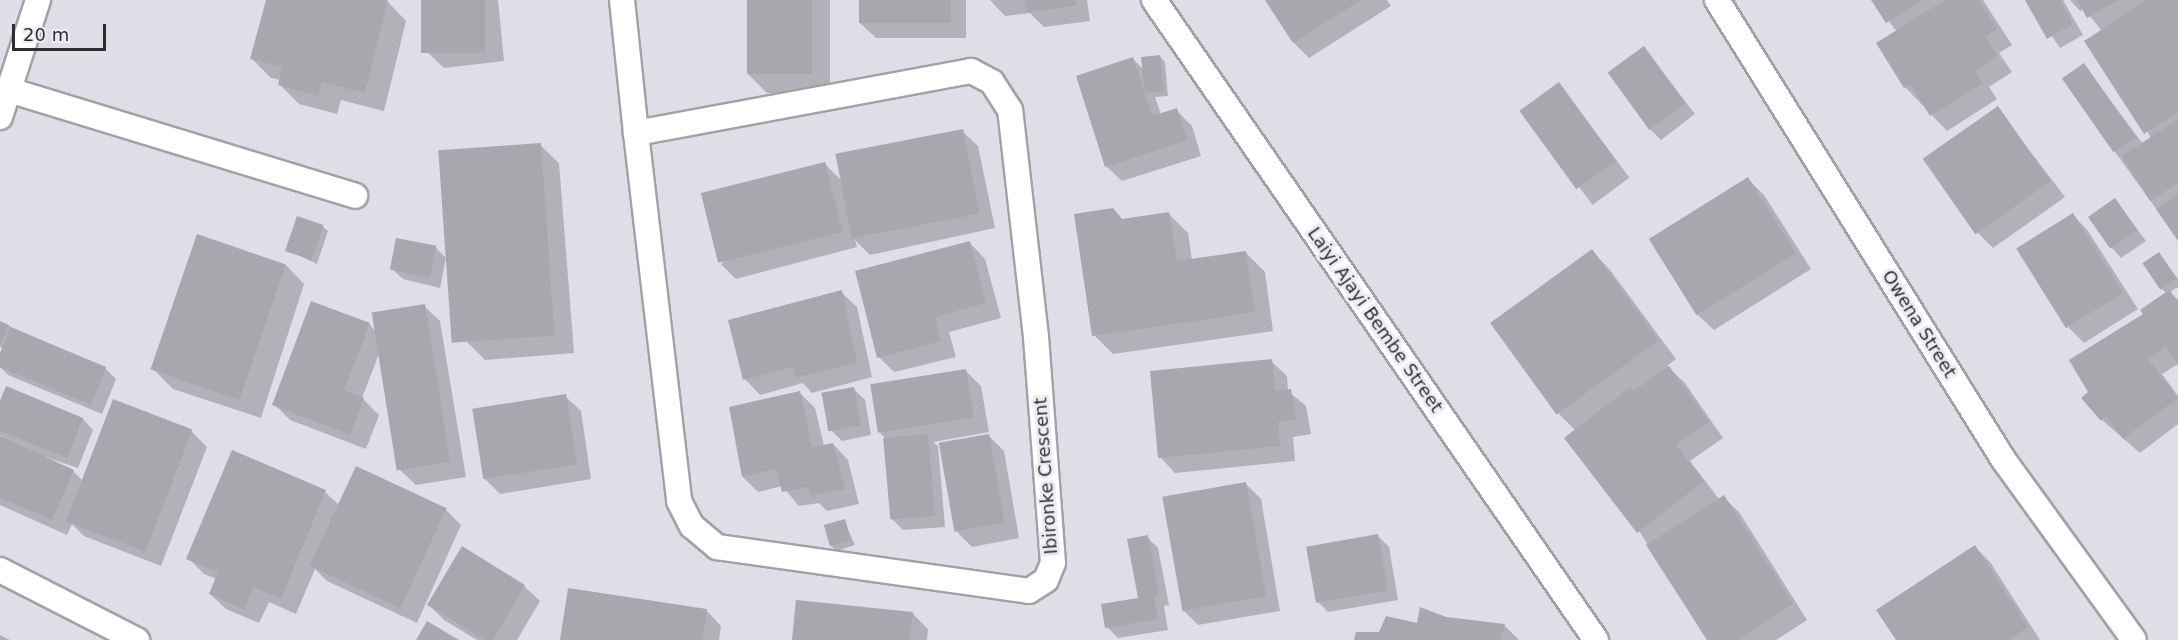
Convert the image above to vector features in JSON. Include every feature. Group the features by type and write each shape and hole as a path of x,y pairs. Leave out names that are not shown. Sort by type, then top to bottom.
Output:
{"street":[{"path":"0,117 38,0"},
{"name":"Ibironke Crescent","path":"622,0 636,133 678,501 692,526 717,547 1029,591 1046,580 1053,563 1036,337 1010,110 992,82 971,71 636,133"},
{"name":"Laiyi Ajayi Bembe Street","path":"1154,0 1596,640"},
{"name":"Owena Street","path":"1717,0 2003,459 2134,640"},
{"path":"9,90 355,196"},
{"path":"0,570 137,640"}],"building":[{"path":"266,0 388,0 365,93 322,82 318,96 278,85 282,67 250,59"},
{"path":"421,0 485,0 485,53 421,53"},
{"path":"747,0 812,0 812,74 747,74"},
{"path":"859,0 951,0 951,23 859,23"},
{"path":"1025,0 1075,0 1076,6 1027,12"},
{"path":"1265,0 1361,0 1293,43"},
{"path":"1871,0 1922,0 1886,23"},
{"path":"1945,0 1979,0 1997,29 1985,37 1997,56 1975,71 1983,83 1930,116 1910,84 1904,88 1876,43"},
{"path":"2025,0 2060,0 2073,24 2047,39"},
{"path":"2077,0 2118,0 2087,18"},
{"path":"2147,0 2178,0 2178,112 2144,134 2084,41"},
{"path":"1644,46 1686,103 1649,130 1608,72"},
{"path":"1160,55 1164,91 1145,93 1141,57"},
{"path":"1133,57 1152,116 1177,108 1187,140 1105,167 1076,76"},
{"path":"2084,63 2136,137 2114,152 2062,78"},
{"path":"1559,82 1616,160 1576,189 1519,111"},
{"path":"1998,106 2051,181 1975,234 1923,159"},
{"path":"2178,119 2178,183 2150,201 2122,156"},
{"path":"963,129 979,213 852,238 835,154"},
{"path":"541,143 554,336 452,343 438,150"},
{"path":"825,162 842,232 718,263 701,193"},
{"path":"1748,177 1796,253 1696,315 1649,239"},
{"path":"2178,194 2178,241 2156,209"},
{"path":"2115,198 2137,230 2110,249 2088,217"},
{"path":"1113,208 1122,219 1169,212 1177,261 1246,251 1255,312 1092,336 1074,214"},
{"path":"2073,213 2123,293 2066,328 2016,249"},
{"path":"297,216 323,225 311,260 285,251"},
{"path":"197,234 286,265 239,400 150,369"},
{"path":"396,238 436,246 430,277 390,269"},
{"path":"970,241 986,303 935,317 941,341 877,358 855,271"},
{"path":"1592,249 1658,340 1556,414 1490,323"},
{"path":"2159,252 2177,279 2160,290 2142,263"},
{"path":"842,290 857,362 796,378 793,367 743,380 728,320"},
{"path":"2169,290 2178,301 2178,365 2166,347 2148,359 2178,398 2123,439 2106,416 2101,421 2081,398 2088,392 2069,360 2143,314 2140,310"},
{"path":"311,301 370,323 344,390 364,398 350,435 272,405"},
{"path":"425,304 450,462 397,470 372,312"},
{"path":"0,321 9,325 0,345"},
{"path":"10,327 106,367 91,405 0,367 0,353"},
{"path":"1272,359 1275,391 1291,389 1296,419 1278,422 1280,446 1158,458 1150,371"},
{"path":"1669,366 1709,422 1676,445 1704,481 1637,533 1564,438 1630,387 1634,391"},
{"path":"966,369 974,417 878,433 870,384"},
{"path":"6,386 83,418 67,458 0,431 0,401"},
{"path":"854,387 861,425 828,431 822,393"},
{"path":"800,391 812,447 833,443 845,489 810,496 808,487 782,492 776,469 742,477 729,407"},
{"path":"566,394 577,464 483,479 472,409"},
{"path":"113,399 192,429 145,552 66,521"},
{"path":"928,434 935,516 890,520 883,438"},
{"path":"989,434 1005,523 954,531 939,443"},
{"path":"0,436 74,470 52,520 0,498"},
{"path":"232,450 326,490 281,599 253,587 244,609 209,594 218,572 186,559"},
{"path":"356,466 447,508 400,608 310,566"},
{"path":"1246,482 1266,596 1182,611 1162,497"},
{"path":"1724,495 1793,604 1737,640 1707,640 1646,545"},
{"path":"845,519 851,540 830,546 824,525"},
{"path":"1378,534 1388,590 1316,603 1306,547"},
{"path":"1148,535 1159,594 1154,596 1158,619 1105,628 1101,604 1138,598 1127,539"},
{"path":"1975,545 2028,627 2008,640 1896,640 1876,610"},
{"path":"462,546 525,585 493,640 485,640 427,605"},
{"path":"568,588 707,609 702,640 560,640"},
{"path":"796,600 913,612 910,640 792,640"},
{"path":"1420,607 1446,617 1505,624 1500,640 1354,640 1356,632 1379,632 1386,616 1417,623"},
{"path":"427,621 459,640 416,640"}]}
